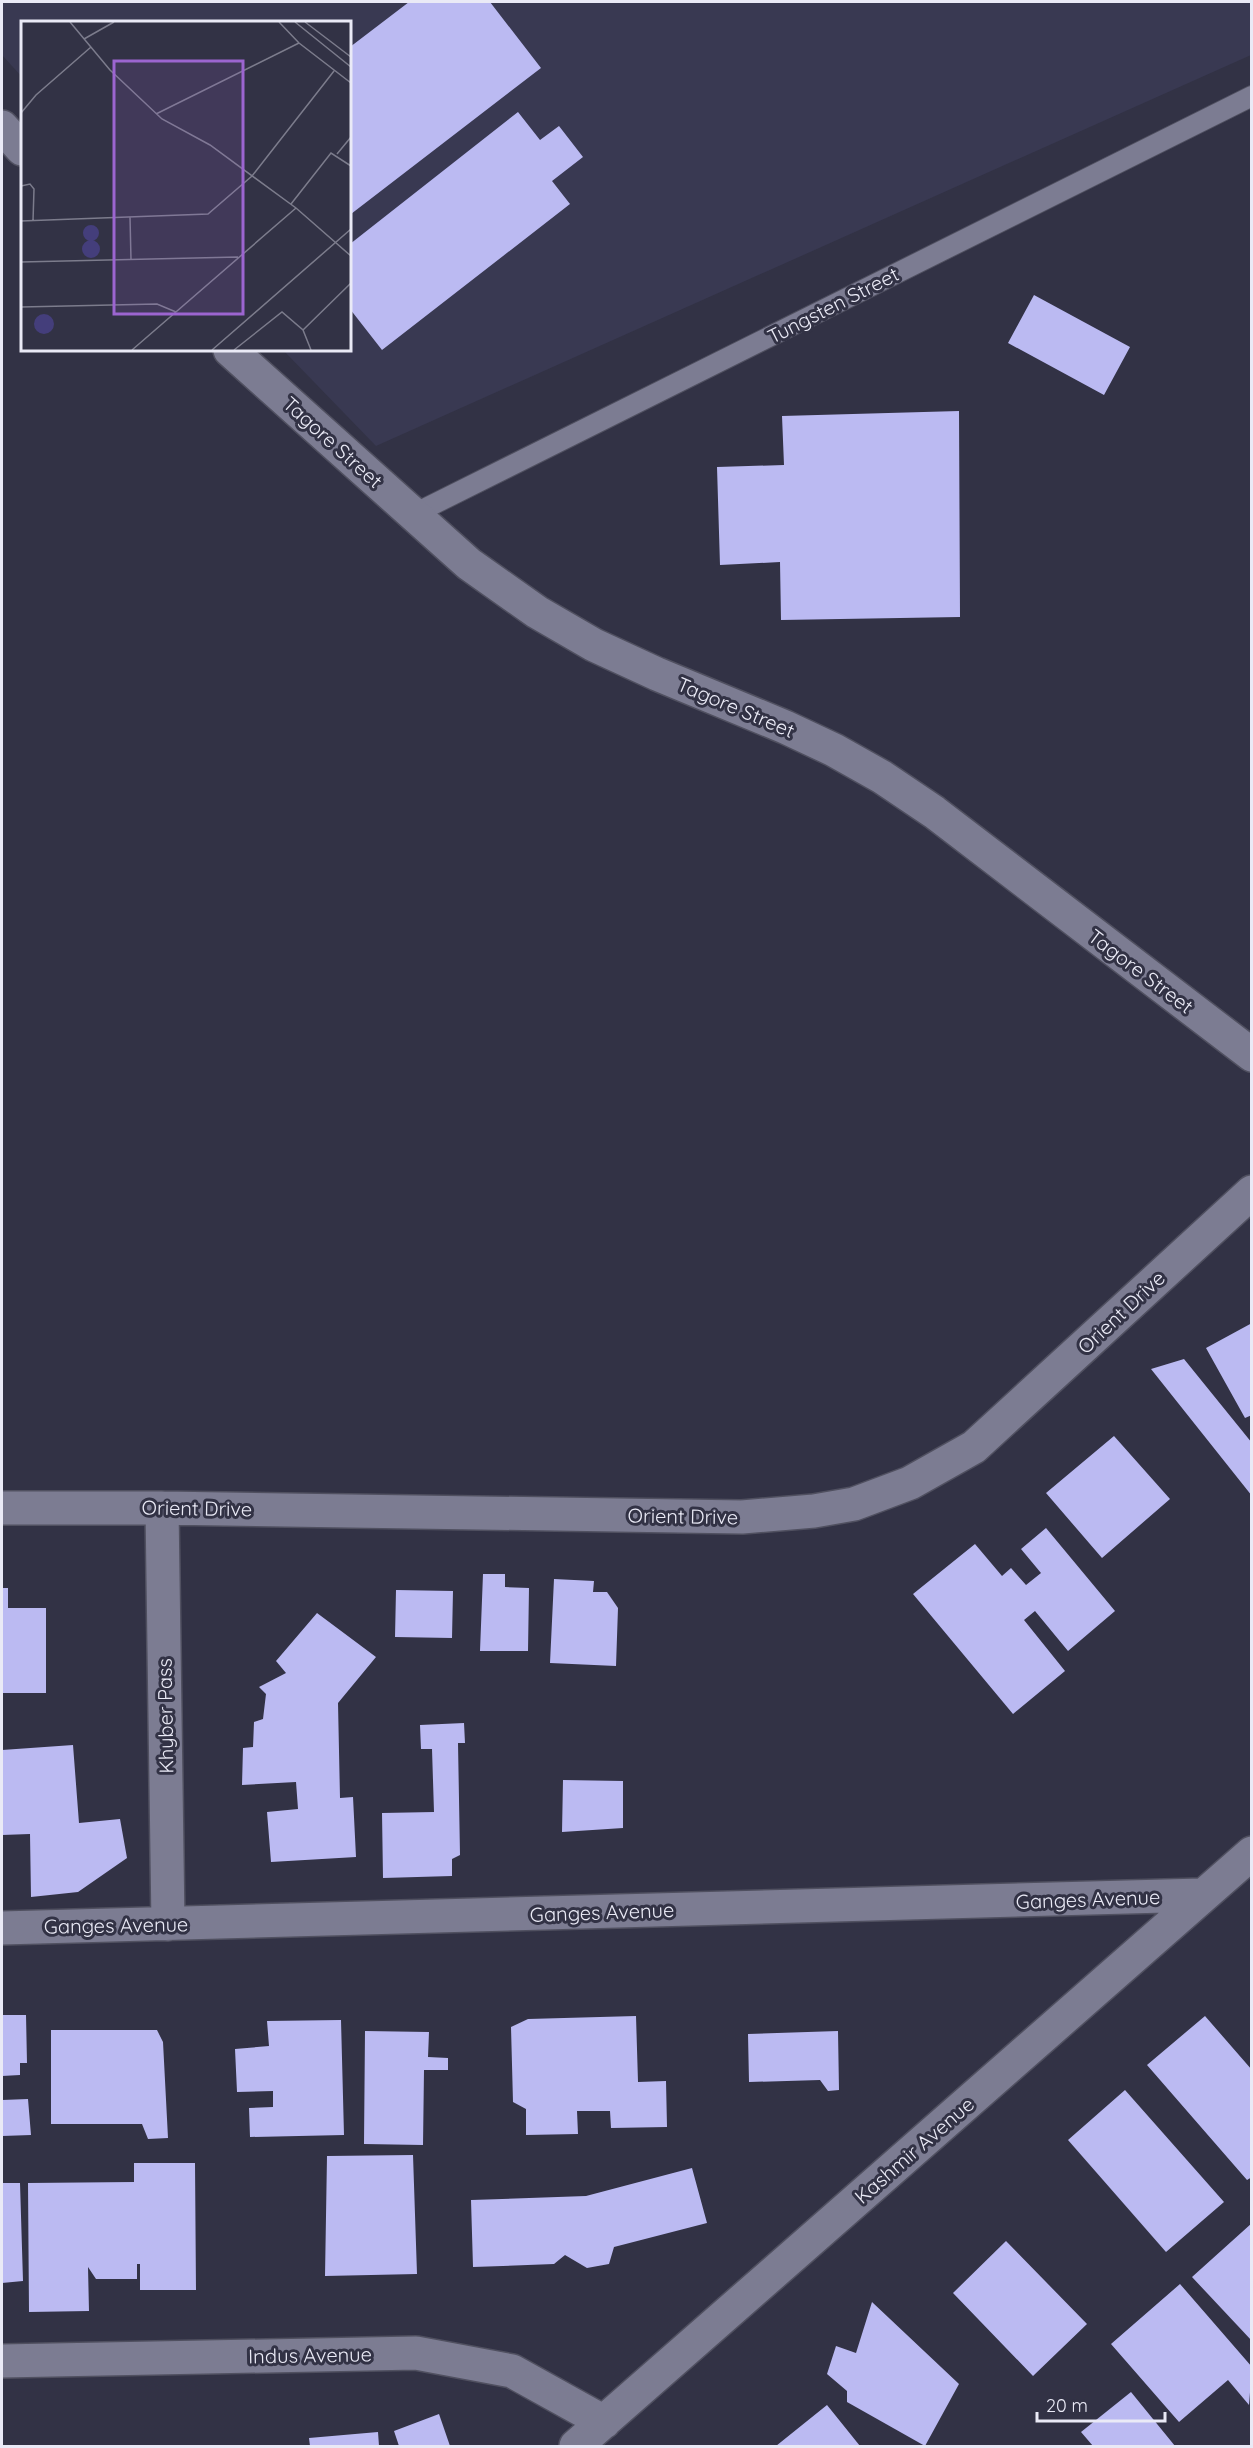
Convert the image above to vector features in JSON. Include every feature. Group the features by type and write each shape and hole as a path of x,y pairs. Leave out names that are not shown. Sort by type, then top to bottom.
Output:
{"street":[{"path":"2,127 21,148"},
{"name":"Tagore Street","path":"231,351 469,564 537,612 594,645 785,727 882,777 934,812 1251,1055"},
{"name":"Orient Drive","path":"2,1509 162,1508 742,1517 814,1511 854,1504 909,1483 974,1447 1251,1192"},
{"name":"Khyber Pass","path":"162,1508 168,1924"},
{"name":"Kashmir Avenue","path":"576,2446 1251,1853"},
{"name":"Ganges Avenue","path":"2,1928 1202,1896"},
{"name":"Indus Avenue","path":"2,2361 416,2353 512,2371 604,2422"}],"lane":[{"name":"Tungsten Street","path":"414,514 1251,96"}],"shaded area":[{"path":"2,2 1252,2 1251,55 376,446 284,351 351,351 351,21 21,21 21,76 2,55"}],"building":[{"path":"409,2 490,2 541,68 351,214 351,46"},
{"path":"518,112 540,140 559,126 583,157 552,181 570,204 382,350 351,310 351,243"},
{"path":"1034,295 1130,347 1104,395 1008,343"},
{"path":"959,411 960,617 781,620 780,562 720,565 717,467 784,465 782,416"},
{"path":"1252,1323 1252,1415 1245,1418 1206,1348"},
{"path":"1184,1359 1252,1443 1252,1496 1151,1369"},
{"path":"1114,1436 1170,1499 1102,1558 1046,1493"},
{"path":"1046,1528 1115,1611 1068,1651 1035,1611 1024,1620 1065,1671 1013,1714 913,1594 975,1544 1002,1576 1011,1568 1026,1585 1041,1573 1021,1549"},
{"path":"483,1574 505,1574 505,1587 529,1588 528,1651 480,1651"},
{"path":"554,1579 594,1581 593,1592 607,1592 618,1608 616,1666 550,1663"},
{"path":"2,1588 8,1588 8,1608 46,1608 46,1693 2,1693"},
{"path":"396,1590 453,1591 452,1638 395,1637"},
{"path":"317,1613 376,1657 338,1703 340,1798 353,1797 356,1857 271,1862 267,1812 298,1809 296,1782 242,1785 243,1748 253,1747 254,1722 263,1719 266,1694 259,1687 286,1673 276,1661"},
{"path":"464,1723 465,1743 458,1743 460,1855 452,1859 452,1876 383,1878 382,1813 434,1812 432,1749 421,1749 420,1725"},
{"path":"73,1745 79,1823 120,1819 127,1858 78,1892 31,1897 30,1834 2,1835 2,1750"},
{"path":"563,1780 623,1781 623,1828 562,1832"},
{"path":"2,2015 26,2015 27,2063 20,2063 20,2075 2,2076"},
{"path":"636,2016 638,2082 666,2081 667,2127 611,2128 610,2111 577,2111 578,2134 526,2135 526,2109 513,2102 511,2027 528,2019"},
{"path":"1205,2016 1252,2070 1252,2177 1247,2180 1147,2065"},
{"path":"341,2020 344,2135 250,2137 249,2108 273,2107 273,2091 237,2092 235,2049 269,2046 267,2021"},
{"path":"51,2030 157,2030 163,2042 168,2138 148,2139 142,2124 51,2124"},
{"path":"365,2031 429,2032 428,2057 448,2058 448,2070 424,2070 423,2145 364,2144"},
{"path":"838,2031 839,2090 828,2091 820,2080 749,2082 748,2034"},
{"path":"1125,2090 1224,2202 1166,2252 1068,2140"},
{"path":"28,2099 31,2135 2,2136 2,2100"},
{"path":"413,2155 417,2274 325,2276 327,2156"},
{"path":"134,2163 195,2163 196,2290 140,2290 140,2264 137,2264 137,2279 96,2279 88,2267 89,2311 29,2312 28,2183 134,2182"},
{"path":"692,2168 707,2223 614,2247 609,2264 587,2268 565,2255 554,2264 473,2267 471,2200 586,2196"},
{"path":"2,2183 20,2183 23,2281 2,2283"},
{"path":"1252,2223 1252,2341 1192,2277"},
{"path":"1006,2241 1087,2324 1033,2376 953,2293"},
{"path":"1180,2284 1252,2367 1249,2405 1228,2380 1179,2422 1111,2344"},
{"path":"872,2302 959,2384 925,2446 847,2402 847,2391 827,2374 836,2346 856,2353"},
{"path":"1131,2392 1175,2446 1093,2446 1081,2432"},
{"path":"827,2405 860,2446 776,2446"},
{"path":"439,2414 450,2446 399,2446 394,2431"},
{"path":"378,2432 379,2446 310,2446 309,2438"}]}
